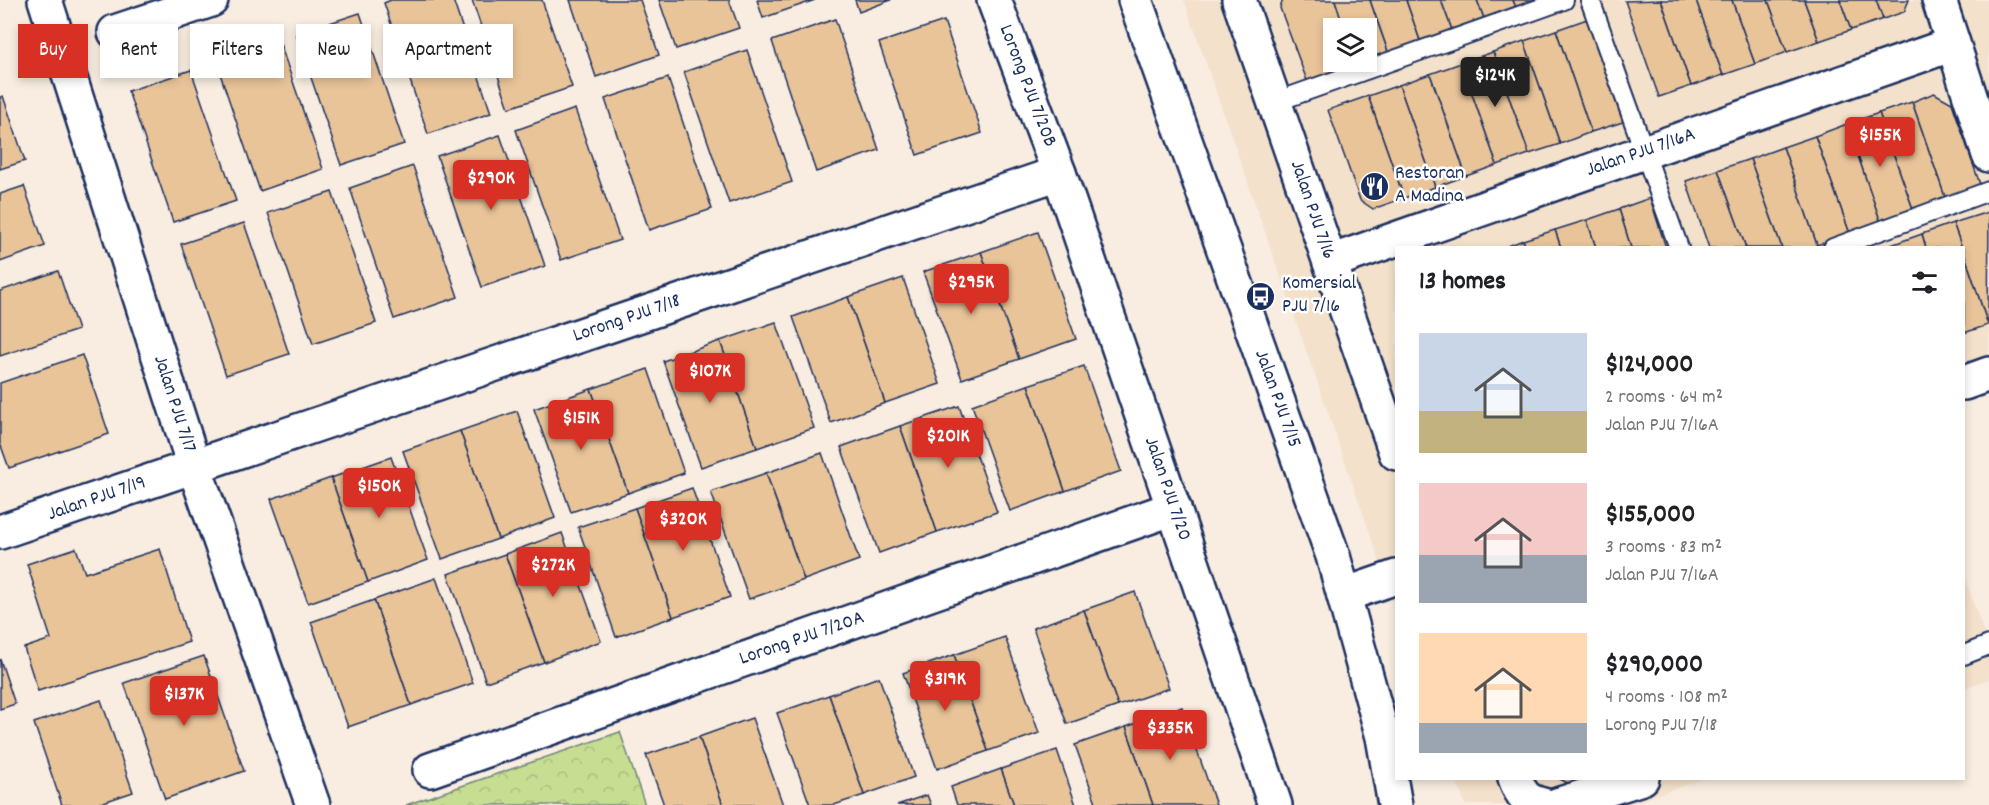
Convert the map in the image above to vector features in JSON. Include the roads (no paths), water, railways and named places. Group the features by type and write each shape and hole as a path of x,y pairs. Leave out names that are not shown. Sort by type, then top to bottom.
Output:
{"street":[{"name":"Jalan PJU 7/17","path":"45,0 194,466 313,805"},
{"path":"139,24 211,0"},
{"name":"Lorong PJU 7/20B","path":"994,0 1059,172"},
{"name":"Jalan PJU 7/15","path":"1135,0 1333,556 1383,737 1395,805"},
{"name":"Jalan PJU 7/16","path":"1239,0 1330,262 1389,407 1395,446"},
{"path":"1939,0 1989,155"},
{"name":"Jalan PJU 7/16A","path":"1330,262 1953,44"},
{"name":"Lorong PJU 7/18","path":"194,466 1059,172"},
{"name":"Jalan PJU 7/20","path":"1059,172 1275,805"},
{"path":"1965,383 1989,374"},
{"name":"Jalan PJU 7/19","path":"0,532 194,466"},
{"name":"Lorong PJU 7/20A","path":"430,770 1174,508"},
{"path":"1344,595 1395,577"},
{"path":"1516,780 1519,789 1529,801 1543,805"},
{"path":"1557,805 1636,780"}],"lane":[{"path":"1275,102 1564,0"},
{"path":"1590,0 1678,246"},
{"path":"1838,246 1989,191"},
{"path":"1965,655 1989,645"}],"place":[{"name":"Restoran A Madina","path":"1374,186"},
{"name":"Komersial PJU 7/16","path":"1261,296"}]}
